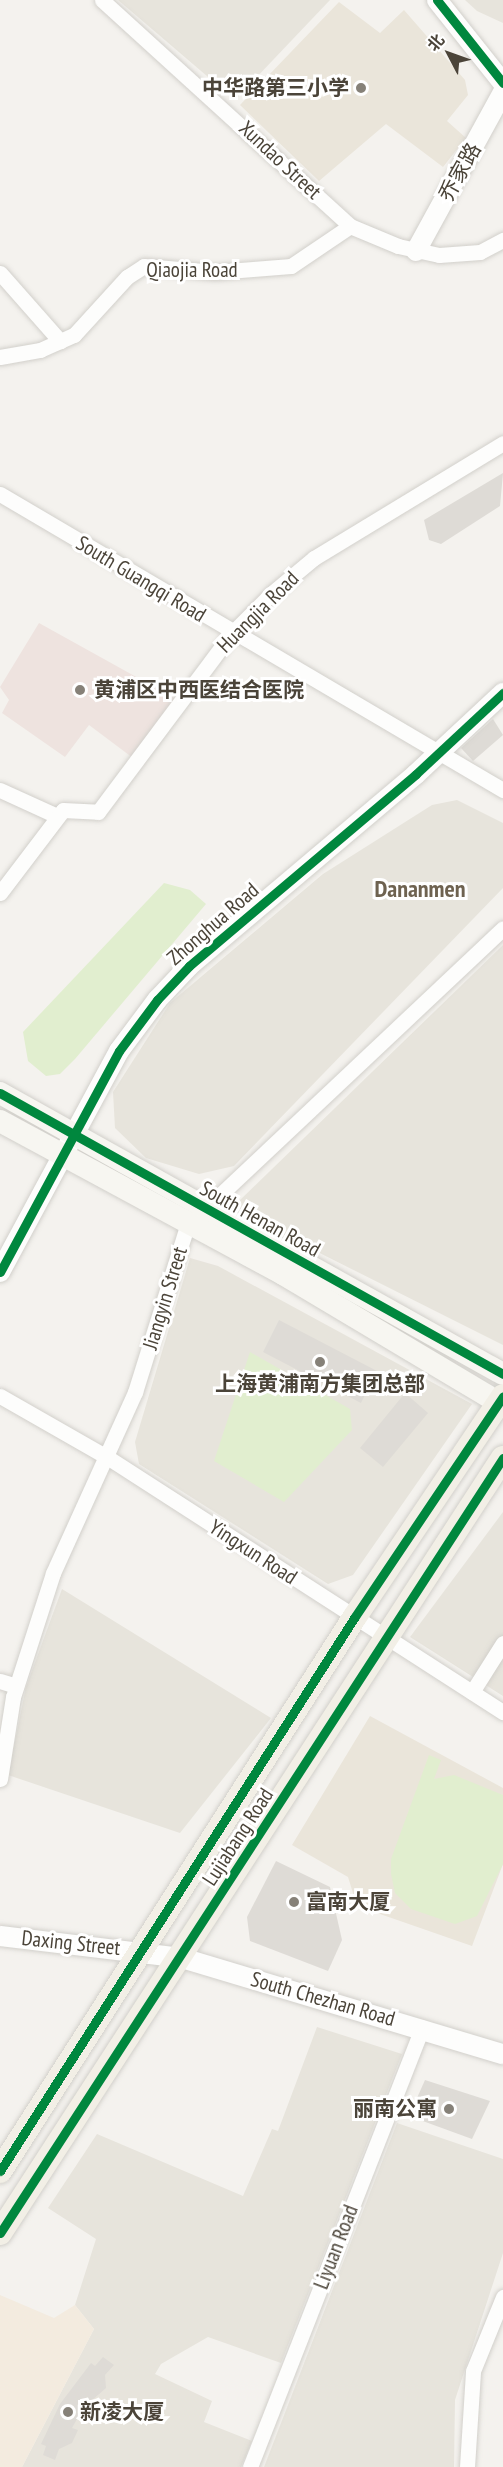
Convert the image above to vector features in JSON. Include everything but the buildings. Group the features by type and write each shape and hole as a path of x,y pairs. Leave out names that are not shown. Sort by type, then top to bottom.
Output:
{"main road":[{"name":"South Henan Road","path":"0,1093 65,1144 187,1227 283,1274 501,1401"},
{"name":"South Henan Road","path":"0,1121 65,1144 206,1207 503,1374"},
{"name":"Lujiabang Road","path":"0,2171 354,1618 501,1401"},
{"name":"Lujiabang Road","path":"0,2234 182,1958 503,1458"}],"street":[{"name":"Xundao Street","path":"102,0 350,226"},
{"path":"437,0 503,83"},
{"name":"乔家路","path":"416,251 503,92"},
{"path":"350,226 416,251 480,252 503,240"},
{"name":"Qiaojia Road","path":"0,357 74,335 127,277 144,266 215,272 291,266 350,226"},
{"path":"0,273 60,341"},
{"name":"Huangjia Road","path":"57,816 63,810 98,812 231,634 314,558 503,443"},
{"name":"South Guangqi Road","path":"0,494 231,634 503,790"},
{"name":"Zhonghua Road","path":"0,1272 65,1144 119,1051 189,966 439,754 503,693"},
{"path":"0,790 57,816 0,893"},
{"name":"Jiangyin Street","path":"0,1779 16,1686 53,1573 107,1457 147,1358 187,1227 206,1207 240,1183 503,928"},
{"name":"Yingxun Road","path":"0,1396 107,1457 386,1640 503,1712"},
{"path":"472,1692 503,1643"},
{"path":"0,1681 16,1686"},
{"name":"Daxing Street","path":"0,1936 142,1950"},
{"name":"South Chezhan Road","path":"142,1950 182,1958 422,2027 503,2054"},
{"name":"Liyuan Road","path":"250,2467 422,2027"},
{"path":"467,2467 473,2371 497,2324 503,2297"}],"shaded area":[{"path":"118,0 330,0 235,100"},
{"path":"465,0 503,0 503,23 477,11"},
{"name":"中华路第三小学","path":"339,2 380,33 404,10 465,80 468,95 447,121 466,138 443,167 386,124 319,181 240,105"},
{"name":"黄浦区中西医结合医院","path":"39,623 176,699 133,758 89,725 65,757 2,713 9,700 0,687"},
{"path":"457,800 503,823 503,888 234,1166 199,1174 146,1158 115,1128 113,1092 170,1003 323,874 432,805"},
{"path":"503,945 503,1345 242,1214 237,1203"},
{"path":"190,1258 218,1266 472,1404 353,1575 328,1584 139,1464 135,1442"},
{"path":"503,1512 503,1696 410,1637"},
{"path":"62,1589 271,1718 180,1833 8,1775 26,1687"},
{"path":"370,1716 503,1788 503,1864 472,1946 357,1906 348,1877 292,1845"},
{"path":"317,2027 402,2054 281,2363 208,2337 161,2364 155,2374 212,2401 204,2422 252,2441 241,2467 22,2467 94,2329 75,2305 96,2239 48,2208 97,2134 243,2196 272,2129 278,2131"},
{"path":"397,2123 503,2159 503,2253 455,2400 454,2467 264,2467"},
{"path":"0,2295 54,2318 75,2305 94,2329 22,2467 0,2467"}],"green space":[{"path":"164,883 190,890 206,904 75,1059 60,1074 46,1076 28,1061 23,1032"},
{"path":"250,1352 350,1409 352,1430 284,1502 214,1461"},
{"path":"429,1755 441,1760 434,1779 454,1775 503,1795 503,1864 477,1916 455,1924 411,1909 395,1893 391,1874 391,1859"}],"cycle path":[{"path":"437,0 503,83"},
{"path":"0,1272 119,1051 157,1000 189,966 416,774 503,693"},
{"path":"0,1093 503,1374"},
{"path":"0,2171 354,1618 503,1396"},
{"path":"0,2233 503,1458"}],"place":[{"name":"中华路第三小学","path":"361,88"},
{"name":"黄浦区中西医结合医院","path":"80,690"},
{"name":"上海黄浦南方集团总部","path":"320,1362"},
{"name":"富南大厦","path":"294,1902"},
{"name":"丽南公寓","path":"449,2109"},
{"name":"新凌大厦","path":"68,2412"}],"district":[{"name":"Dananmen","path":"420,889"}]}
